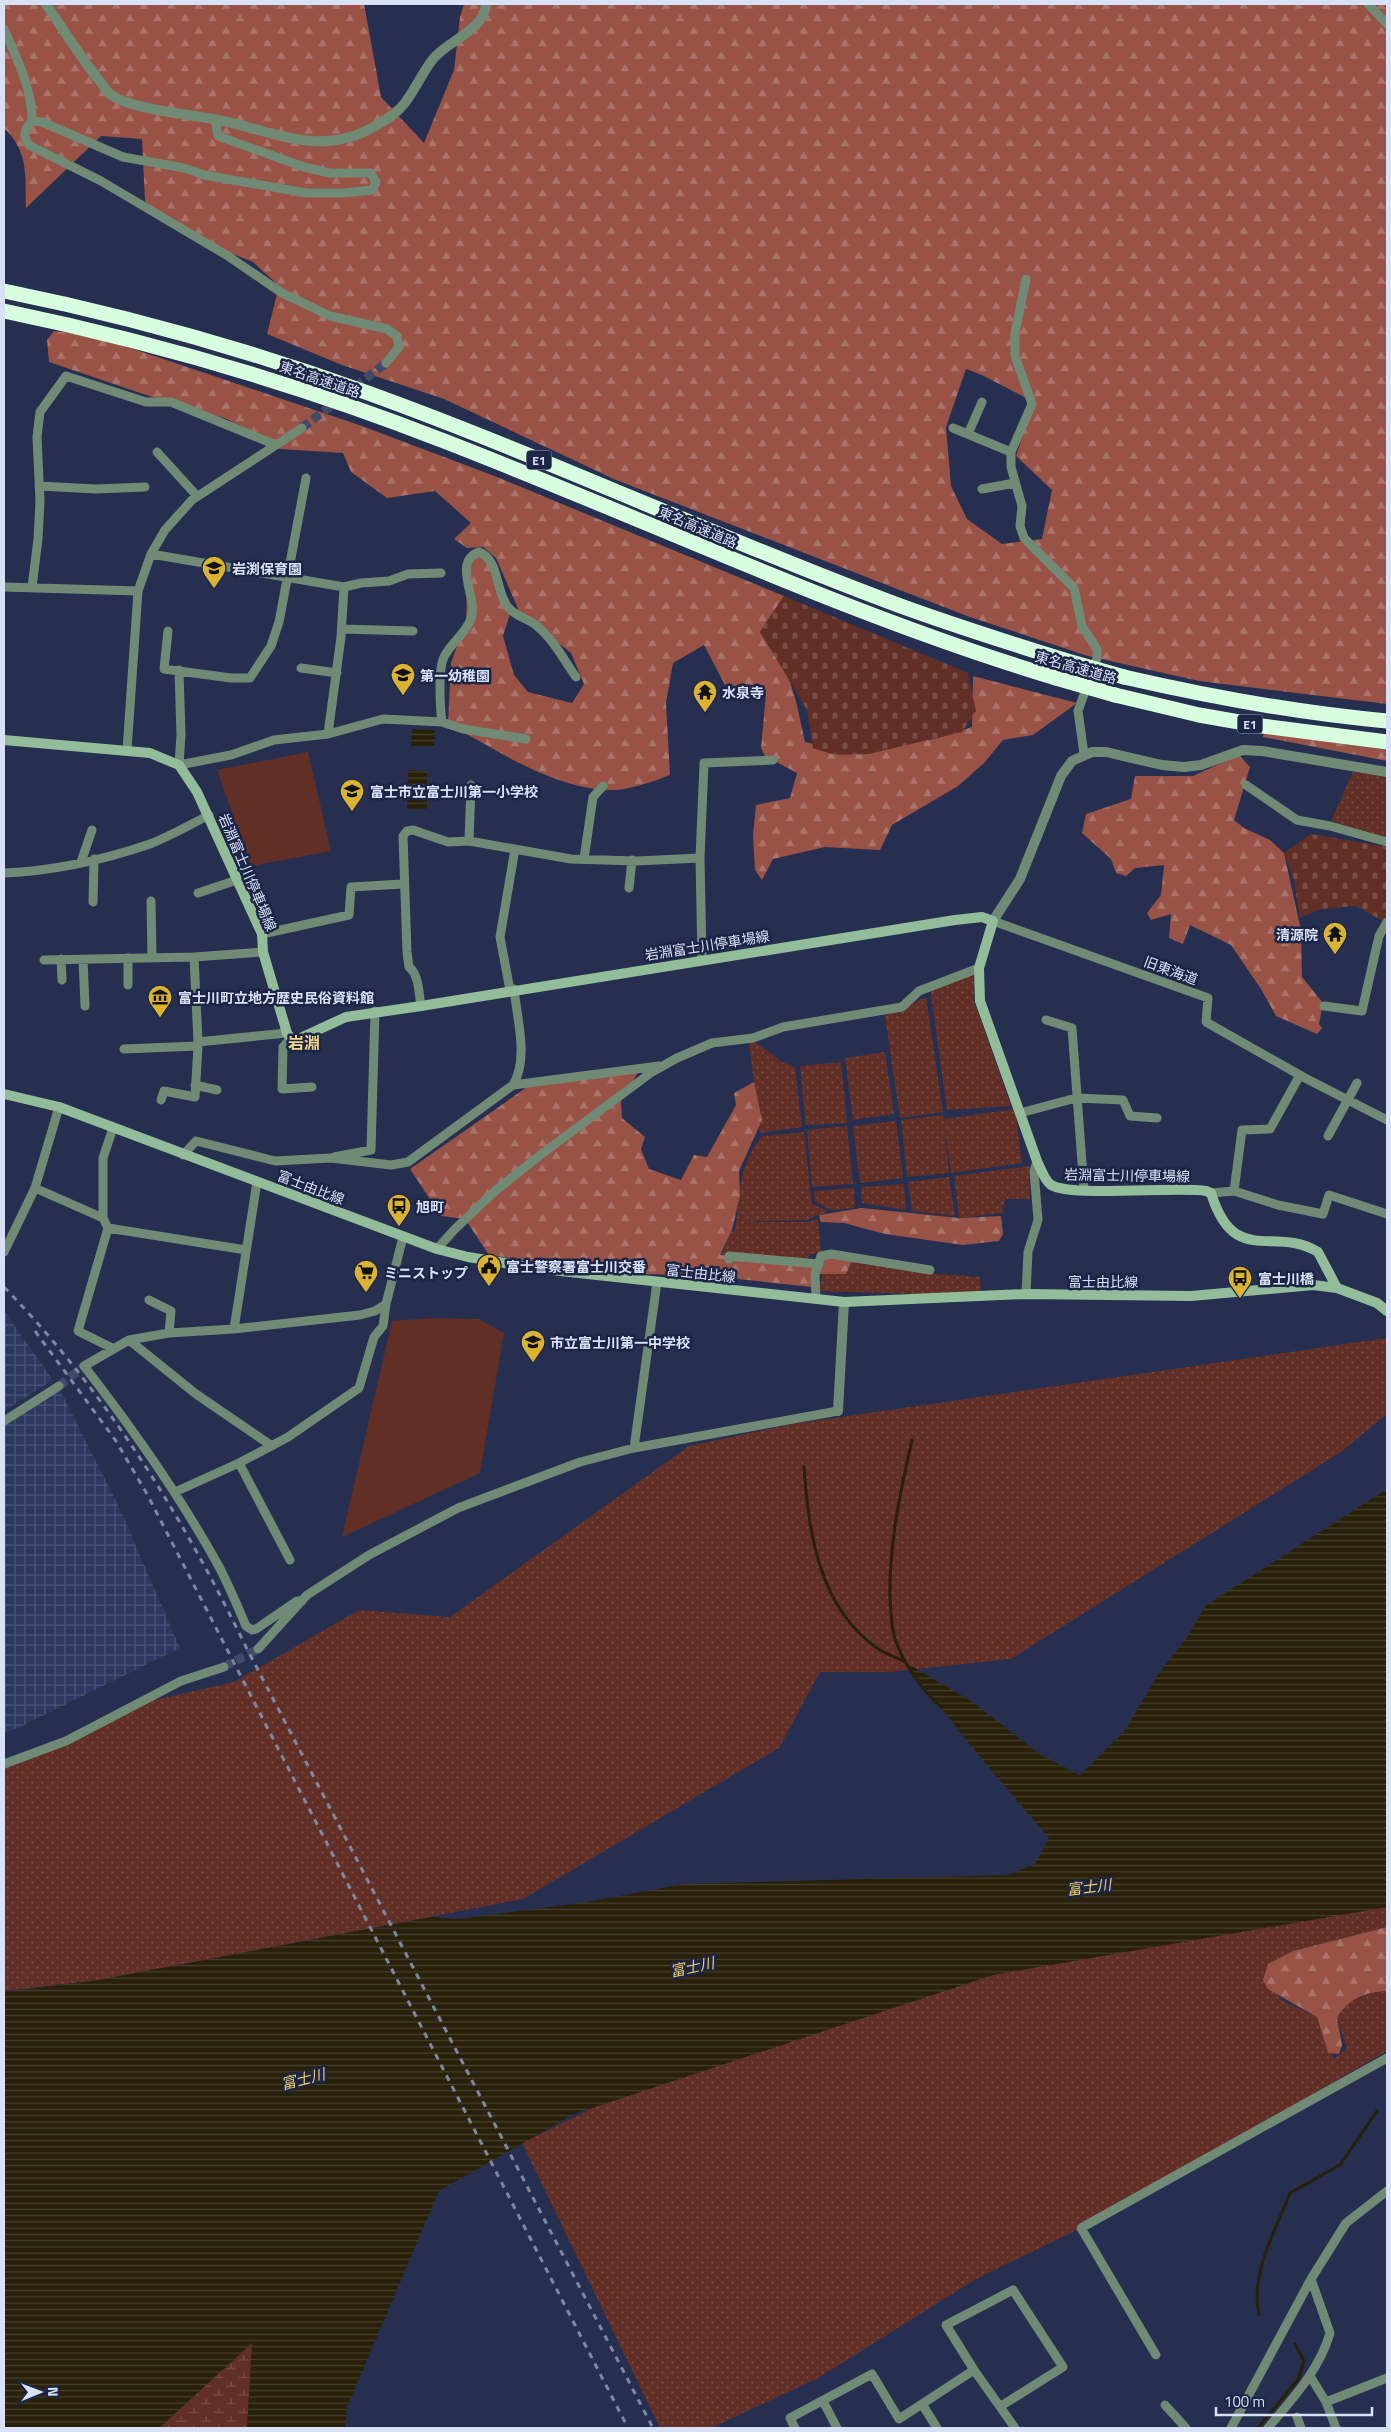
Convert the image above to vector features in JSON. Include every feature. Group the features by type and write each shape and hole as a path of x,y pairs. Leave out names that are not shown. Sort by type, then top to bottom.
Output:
{"highway":[{"name":"東名高速道路","path":"4,291 108,313 182,332 365,392 450,423 881,599 960,628 1124,677 1214,698 1295,711 1387,721"},
{"name":"東名高速道路","path":"4,311 178,351 357,408 559,487 874,616 963,649 1056,678 1199,716 1387,742"}],"main road":[{"path":"4,740 150,753 168,758 179,765"},
{"name":"岩淵富士川停車場線","path":"179,765 197,792 209,816 262,934 263,952 289,1035 296,1040 346,1017 375,1011 421,1006 512,990 982,917 993,921 979,968 980,1001 1037,1161 1048,1184 1058,1189 1199,1190 1211,1193"},
{"name":"富士由比線","path":"4,1094 58,1107 437,1249 468,1257 542,1269 844,1302 1026,1294 1192,1296 1293,1285 1337,1288 1377,1303 1387,1311"},
{"path":"1211,1193 1221,1219 1246,1240 1311,1248 1318,1252 1337,1288"}],"street":[{"path":"46,4 88,67 110,94 126,101 215,119 297,140 317,143 353,138 389,118 404,104 426,68 439,52 476,24 486,11 486,4"},
{"path":"1368,4 1387,24"},
{"path":"4,29 23,71 30,97 32,121 24,130 24,138 29,145 101,181 228,256 282,293 330,316 387,329 397,336 399,347 386,363"},
{"path":"32,121 42,122 72,133 123,157 184,168 204,175 307,192 343,193 372,190 376,186 371,173 330,172 304,167 218,136 215,119"},
{"path":"1026,279 1015,333 1015,356 1032,404 1011,452 1011,467 1022,506 1020,526 1024,538 1074,588 1082,626 1097,649 1097,658 1078,711 1084,754"},
{"path":"32,587 38,539 39,486 37,437 40,412 66,376 146,402 171,402 276,445"},
{"path":"968,434 982,402"},
{"path":"127,750 138,591 143,572 164,530 197,496 302,428"},
{"path":"953,428 1011,452"},
{"path":"157,452 197,496"},
{"path":"168,631 164,669 231,678 250,678 271,646 279,622 306,478"},
{"path":"982,489 1015,483"},
{"path":"39,486 96,489 145,487"},
{"path":"442,722 441,667 444,657 467,627 472,615 473,602 466,574 466,563 473,554 479,552 490,559 507,606 520,618 535,624 545,634 576,677"},
{"path":"151,554 344,588 361,583 389,580 408,574 441,573"},
{"path":"4,587 138,591"},
{"path":"328,734 342,630 344,588"},
{"path":"342,630 413,631"},
{"path":"301,668 337,673"},
{"path":"179,670 181,735 179,765 230,755 274,740 328,734 383,720 442,722 463,729 526,739"},
{"path":"993,921 1020,879 1061,776 1072,760 1084,754 1106,752 1162,766 1184,767 1201,764 1243,750 1262,751 1387,772"},
{"path":"702,960 700,858 704,763 773,760"},
{"path":"469,841 471,785"},
{"path":"1246,785 1297,820 1330,826 1387,842"},
{"path":"584,859 593,797 603,786"},
{"path":"4,873 29,872 94,859 151,843 209,816"},
{"path":"81,862 92,830"},
{"path":"421,1006 416,980 408,959 403,884 403,836 407,831 414,830 448,842 469,841 584,859 700,858"},
{"path":"513,1085 520,1068 521,1052 512,990 500,937 515,849"},
{"path":"94,859 94,902"},
{"path":"629,888 632,860"},
{"path":"198,893 237,880"},
{"path":"262,934 349,915 351,887 403,884"},
{"path":"151,901 152,957"},
{"name":"旧東海道","path":"993,921 1208,998 1206,1022 1300,1075 1387,1120"},
{"path":"1324,1006 1362,1011 1379,936 1387,922"},
{"path":"44,960 263,952"},
{"path":"161,1100 164,1092 194,1097 198,1044 194,956"},
{"path":"128,958 128,985"},
{"path":"61,959 62,980"},
{"path":"83,959 85,1006"},
{"path":"437,1249 495,1191 546,1150 662,1066 712,1043 752,1038 783,1028 902,1007 919,991 979,968"},
{"path":"330,1158 340,1154 371,1150 375,1011"},
{"path":"1046,1020 1072,1028 1084,1190"},
{"path":"124,1049 289,1035"},
{"path":"289,1035 283,1047 282,1089 312,1088"},
{"path":"183,1155 196,1141 275,1162 330,1158 391,1165 408,1162 513,1085 662,1066"},
{"path":"1234,1191 1242,1130 1270,1129 1300,1075"},
{"path":"1328,1136 1357,1082"},
{"path":"195,1085 217,1090"},
{"path":"1020,1113 1076,1098 1122,1100 1125,1110 1130,1116 1157,1118"},
{"path":"4,1252 34,1188 58,1107"},
{"path":"112,1348 78,1331 108,1228 104,1218 103,1158 113,1128"},
{"path":"1026,1294 1028,1252 1038,1220 1034,1171 1037,1161"},
{"path":"234,1329 257,1182"},
{"path":"34,1188 104,1218"},
{"path":"1211,1193 1234,1191 1278,1205 1323,1214 1329,1195 1387,1214"},
{"path":"108,1228 246,1250"},
{"path":"176,1492 272,1446 307,1426 359,1388 374,1338 383,1326 386,1304 403,1237"},
{"path":"816,1299 815,1274 821,1256 831,1254 930,1270"},
{"path":"728,1259 729,1256 819,1264"},
{"path":"634,1448 656,1282"},
{"path":"149,1300 171,1311 169,1332"},
{"path":"258,1649 307,1594 369,1555 458,1508 560,1468 634,1448 838,1411 844,1302"},
{"path":"302,1601 297,1601 256,1630 246,1626 218,1565 176,1492 138,1435 84,1366 112,1348 129,1340 169,1332 234,1329 360,1315 375,1311 386,1304"},
{"path":"129,1340 196,1394 272,1446"},
{"path":"4,1421 59,1386"},
{"path":"239,1463 290,1560"},
{"path":"4,1764 36,1754 66,1740 180,1681 224,1667"},
{"path":"1156,2354 1081,2228 1387,2058"},
{"path":"1231,2428 1311,2279 1346,2223 1387,2191"},
{"path":"1268,2428 1310,2376 1330,2334 1311,2279"},
{"path":"1001,2406 1063,2367 1013,2290 946,2325 974,2370 1015,2428"},
{"path":"795,2428 790,2418 872,2374 899,2419 974,2370"},
{"path":"1310,2376 1326,2402 1336,2428"},
{"path":"1326,2402 1387,2378"},
{"path":"823,2401 837,2428"},
{"path":"922,2404 937,2428"},
{"path":"1165,2405 1186,2428"},
{"path":"1297,2417 1301,2428"}],"shaded area":[{"path":"4,1311 53,1380 4,1411"},
{"path":"60,1390 121,1511 180,1648 20,1727 4,1733 4,1424"}],"green space":[{"path":"4,4 364,4 381,97 424,143 454,70 460,17 464,4 1387,4 1387,704 1199,681 1088,656 967,616 616,480 444,399 342,365 267,334 279,286 253,262 158,219 145,201 142,139 101,136 26,208 22,155 12,137 4,128","holes":["966,369 982,375 1034,402 1016,456 1052,490 1042,539 1002,544 967,519 951,486 946,427"]},
{"path":"54,331 92,335 362,426 497,477 784,596 760,632 785,666 796,701 805,742 828,747 934,739 972,727 973,676 1077,703 1033,735 1003,740 984,763 958,786 892,825 880,850 825,847 773,859 762,880 755,870 753,835 756,805 790,798 797,773 765,756 761,748 766,694 755,688 731,692 725,685 704,645 673,663 666,703 670,775 631,788 607,790 565,782 524,766 448,724 451,663 466,621 468,554 485,554 510,614 503,636 514,675 528,692 572,703 584,684 571,653 519,611 496,558 483,547 467,548 454,539 471,523 435,491 387,498 351,472 343,453 280,449 227,419 149,396 49,362 47,340"},
{"path":"784,596 968,673 976,711 962,732 869,754 835,755 813,748 807,710 760,632"},
{"path":"1264,733 1387,750 1387,761 1263,737"},
{"path":"308,752 331,851 251,866 217,770"},
{"path":"1239,755 1250,767 1234,820 1244,828 1270,840 1284,853 1301,930 1302,977 1323,1003 1319,1024 1322,1028 1317,1034 1276,1016 1261,989 1231,945 1190,925 1183,944 1169,938 1171,914 1151,920 1147,913 1161,895 1164,865 1135,868 1126,876 1116,873 1111,859 1082,833 1086,814 1131,799 1135,776 1193,776"},
{"path":"1353,772 1387,776 1387,841 1331,821"},
{"path":"1311,834 1387,847 1387,913 1383,921 1356,906 1320,909 1300,918 1294,880 1284,853"},
{"path":"975,973 974,1001 1011,1106 947,1110 930,987"},
{"path":"926,997 943,1112 900,1118 885,1016"},
{"path":"749,1041 754,1041 782,1062 795,1067 802,1127 760,1133"},
{"path":"885,1052 894,1114 853,1120 845,1058"},
{"path":"841,1062 847,1123 806,1125 800,1066"},
{"path":"640,1069 621,1101 622,1118 645,1137 641,1149 649,1169 681,1180 694,1155 707,1157 736,1105 734,1093 754,1082 762,1120 739,1171 740,1195 732,1230 720,1255 812,1263 829,1254 853,1259 846,1274 812,1274 812,1287 709,1276 616,1273 489,1255 465,1219 441,1216 410,1169 527,1087"},
{"path":"1015,1109 1022,1163 951,1173 945,1130 949,1173 907,1177 901,1120 943,1115 944,1119"},
{"path":"896,1121 903,1178 860,1183 853,1126"},
{"path":"847,1126 853,1184 812,1187 807,1130"},
{"path":"804,1132 812,1204 828,1211 807,1220 756,1221 748,1225 756,1222 807,1222 818,1219 821,1253 812,1254 805,1260 721,1256 731,1232 735,1230 741,1180 748,1158 754,1147 762,1136"},
{"path":"1029,1166 1030,1199 1005,1199 1002,1213 959,1218 954,1176"},
{"path":"949,1177 955,1216 912,1211 908,1182"},
{"path":"904,1184 906,1210 862,1203 861,1187"},
{"path":"854,1188 855,1208 831,1210 815,1202 814,1191"},
{"path":"862,1208 959,1218 1001,1216 1003,1234 999,1241 963,1245 885,1234 844,1223 821,1222 819,1215"},
{"path":"853,1259 937,1274 980,1277 981,1292 951,1295 819,1291 822,1274 846,1274"},
{"path":"435,1318 479,1319 504,1333 480,1473 342,1537 392,1321"},
{"path":"1387,1338 1387,1414 1341,1452 1011,1659 889,1672 820,1672 779,1748 523,1899 99,1980 4,1991 4,1765 133,1705 234,1682 359,1610 450,1617 689,1446 793,1424"},
{"path":"1387,1901 1387,1927 1293,1951 1263,1980 1283,2001 1317,2017 1325,2045 1335,2058 1347,2048 1337,2018 1348,2003 1383,1987 1387,1996 1387,2051 1081,2228 976,2279 818,2378 711,2428 660,2428 522,2143 671,2070 881,2004 1245,1909"},
{"path":"1387,1927 1387,1995 1385,1991 1370,1993 1357,1998 1346,2006 1337,2018 1342,2045 1339,2054 1328,2053 1317,2017 1268,1989 1263,1980 1268,1964 1293,1951"},
{"path":"253,2342 247,2428 159,2428"}],"water":[{"path":"412,729 435,730 434,747 411,746"},
{"path":"408,770 427,771 427,809 407,809"},
{"name":"富士川","path":"1387,1489 1387,1907 993,1975 574,2114 439,2191 347,2407 345,2428 247,2428 252,2343 159,2428 4,2428 4,1992 99,1980 431,1917 459,1919 586,1902 684,1884 1007,1875 1035,1864 1049,1838 974,1750 905,1662 971,1701 1041,1755 1080,1775 1124,1732 1159,1673 1188,1636 1205,1606"}],"waterway":[{"path":"912,1440 893,1538 890,1578 892,1624 895,1639 909,1668 927,1693 942,1708"},
{"path":"804,1467 809,1517 814,1542 829,1590 841,1611 857,1631 880,1650 905,1662"},
{"path":"1259,2315 1257,2299 1261,2268 1290,2193 1340,2165 1377,2111"},
{"path":"1258,2428 1299,2378 1304,2361 1295,2344"}],"tunnel":[{"path":"302,428 386,363"},
{"path":"59,1386 84,1366"},
{"path":"224,1667 258,1649"}],"railway":[{"path":"4,1287 41,1327 108,1412 139,1456 195,1549 653,2428"},
{"path":"35,1331 116,1441 147,1494 628,2428"}],"place":[{"name":"岩渕保育園","path":"214,589"},
{"name":"第一幼稚園","path":"403,696"},
{"name":"水泉寺","path":"705,713"},
{"name":"富士市立富士川第一小学校","path":"352,812"},
{"name":"清源院","path":"1335,955"},
{"name":"富士川町立地方歴史民俗資料館","path":"160,1018"},
{"name":"旭町","path":"399,1227"},
{"name":"富士警察署富士川交番","path":"489,1287"},
{"name":"ミニストップ","path":"366,1293"},
{"name":"富士川橋","path":"1240,1299"},
{"name":"市立富士川第一中学校","path":"533,1363"}],"district":[{"name":"岩淵","path":"304,1043"}]}
